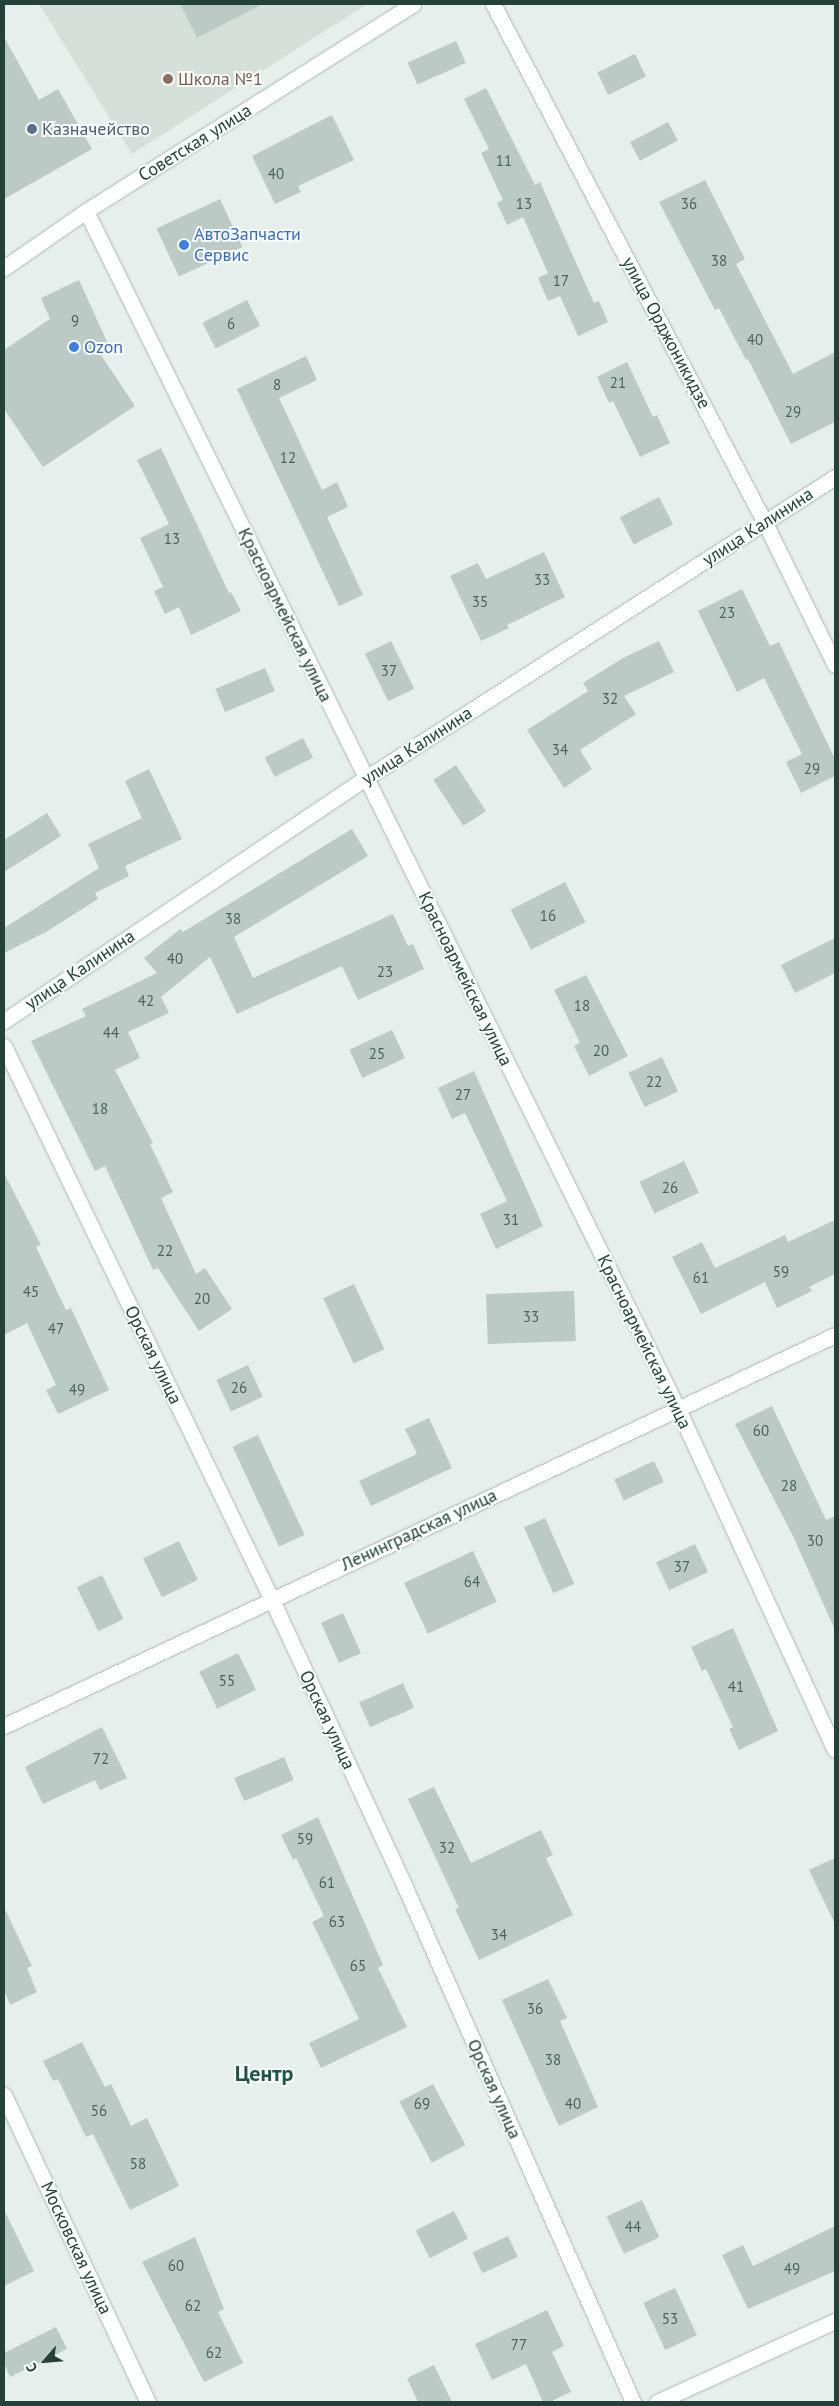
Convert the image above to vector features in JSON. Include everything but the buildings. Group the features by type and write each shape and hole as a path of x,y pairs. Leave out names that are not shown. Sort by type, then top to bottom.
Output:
{"street":[{"name":"Советская улица","path":"4,268 86,211 413,4"},
{"name":"улица Орджоникидзе","path":"493,4 765,523 835,665"},
{"name":"Красноармейская улица","path":"86,211 678,1409 835,1750"},
{"name":"улица Калинина","path":"4,1021 366,778 835,477"},
{"name":"Орская улица","path":"4,1046 271,1598 404,1887 633,2402"},
{"name":"Ленинградская улица","path":"4,1726 271,1598 835,1335"},
{"name":"Московская улица","path":"4,2094 148,2402"},
{"path":"657,2402 835,2321"}],"shaded area":[{"name":"Школа №1","path":"39,4 367,4 132,154"}],"place":[{"name":"Школа №1","path":"168,79"},
{"name":"Казначейство","path":"32,129"},
{"name":"АвтоЗапчасти Сервис","path":"184,245"},
{"name":"Ozon","path":"74,347"}],"district":[{"name":"Центр","path":"264,2074"}]}
